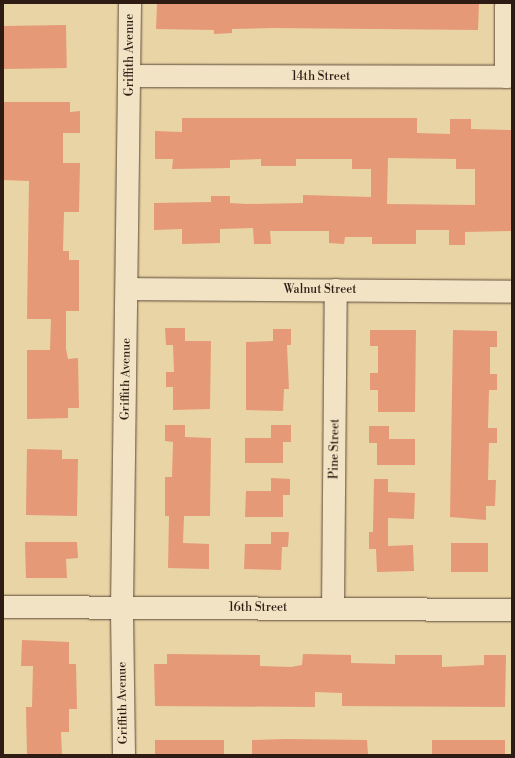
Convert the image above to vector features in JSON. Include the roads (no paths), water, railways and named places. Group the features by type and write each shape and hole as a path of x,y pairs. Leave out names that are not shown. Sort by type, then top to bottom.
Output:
{"street":[{"name":"Griffith Avenue","path":"124,755 122,608 128,289 130,3"},
{"path":"506,6 509,77"},
{"name":"14th Street","path":"130,76 509,77"},
{"name":"Walnut Street","path":"128,289 512,292"},
{"name":"Pine Street","path":"333,608 336,290"},
{"name":"16th Street","path":"3,607 512,610"}]}
